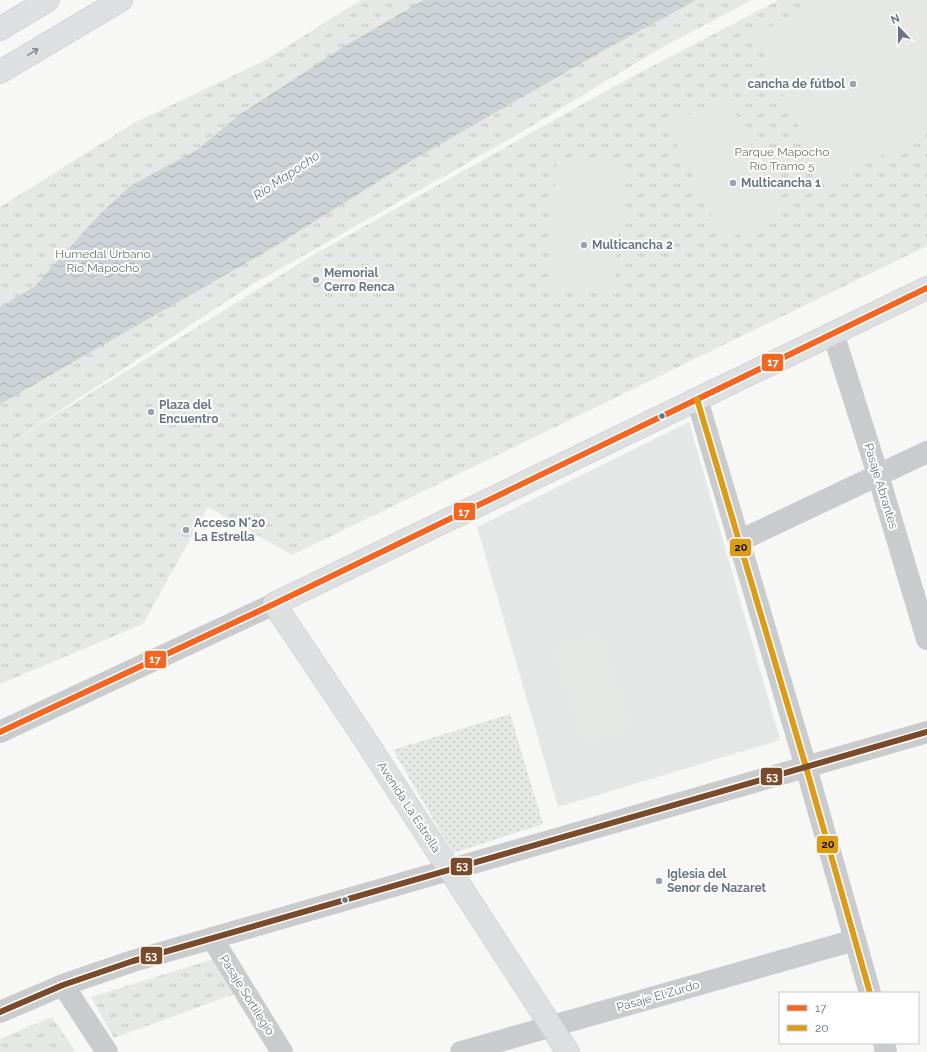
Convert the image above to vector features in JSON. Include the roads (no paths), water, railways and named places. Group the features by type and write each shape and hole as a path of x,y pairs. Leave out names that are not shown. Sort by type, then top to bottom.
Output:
{"main road":[{"path":"0,29 48,0"},
{"path":"0,72 120,0"},
{"path":"274,604 927,288"},
{"name":"Avenida La Estrella","path":"274,604 450,870 568,1052"}],"street":[{"name":"Pasaje Abrantes","path":"833,333 878,475 927,639"},
{"path":"697,398 806,767 870,992"},
{"path":"739,541 927,452"},
{"path":"0,732 274,604"},
{"path":"0,722 32,718"},
{"path":"0,1012 63,985 99,972 927,732"},
{"name":"Pasaje Sortilegio","path":"212,938 282,1052"},
{"name":"Pasaje El Zurdo","path":"460,1052 855,940"},
{"path":"63,985 107,1052"}],"water":[{"name":"Humedal Urbano Río Mapocho","path":"424,0 696,0 599,53 411,161 274,247 0,404 0,307 34,287 97,217 130,186 197,150 239,115 346,45"}],"place":[{"name":"cancha de fútbol","path":"853,84"},
{"name":"Multicancha 1","path":"733,183"},
{"name":"Multicancha 2","path":"584,245"},
{"name":"Memorial Cerro Renca","path":"316,280"},
{"name":"Plaza del Encuentro","path":"151,412"},
{"name":"Acceso N°20 La Estrella","path":"186,530"},
{"name":"Iglesia del Senor de Nazaret","path":"659,881"}],"park label":[{"name":"Parque Mapocho Río Tramo 5","path":"782,159"}],"water label":[{"name":"Río Mapocho","path":"286,175"}]}
